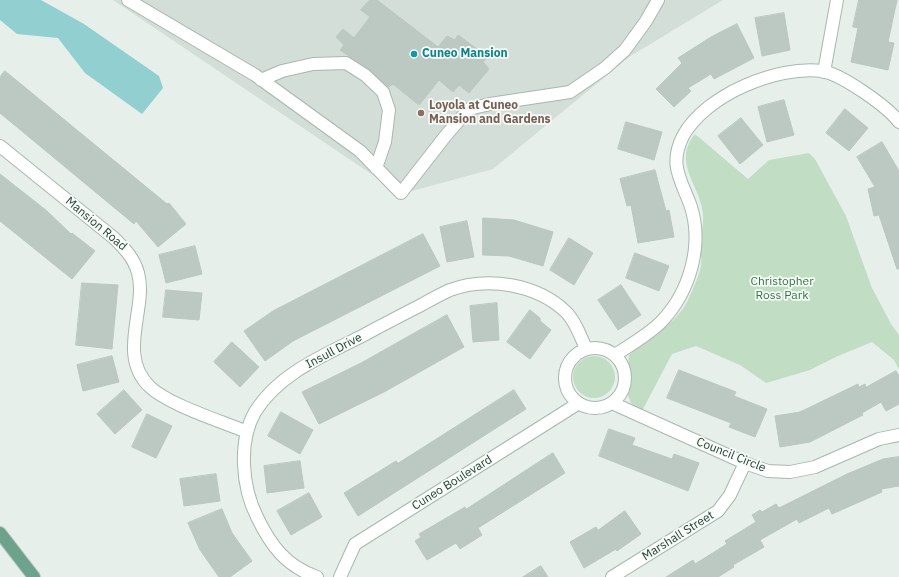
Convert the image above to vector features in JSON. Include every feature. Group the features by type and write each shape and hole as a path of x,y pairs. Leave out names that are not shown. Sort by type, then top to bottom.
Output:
{"main road":[{"path":"0,532 34,577"}],"street":[{"path":"128,0 261,80 360,151 401,193 447,134 469,109 490,104 570,92 605,68 625,50 658,0"},
{"path":"824,72 837,0"},
{"path":"261,80 282,71 313,64 346,62 365,75 383,92 389,110 385,142 376,168"},
{"path":"615,355 660,322 678,301 693,263 694,225 690,205 682,186 675,158 684,135 699,116 722,98 747,84 789,71 824,72 862,91 892,113 899,122"},
{"name":"Mansion Road","path":"0,146 114,238 130,254 138,273 140,287 134,331 137,369 149,386 163,397 247,432"},
{"name":"Insull Drive","path":"317,577 301,572 284,559 264,532 250,502 244,477 247,432 255,413 272,390 295,372 450,290 484,282 519,286 542,296 566,312 580,335 586,349"},
{"path":"601,348 615,355 621,362 625,380 623,389 612,403 596,408 579,403 568,391 565,374 572,358 586,349 601,348"},
{"name":"Cuneo Boulevard","path":"340,577 355,544 579,403"},
{"name":"Council Circle","path":"612,403 745,463 768,471 790,472 815,468 880,439 899,435"},
{"name":"Marshall Street","path":"612,577 718,511 730,495 745,463"}],"shaded area":[{"name":"Loyola at Cuneo Mansion and Gardens","path":"113,0 723,0 629,57 493,169 401,194"}],"green space":[{"name":"Christopher Ross Park","path":"695,134 748,179 769,160 809,153 815,159 846,216 872,288 891,324 899,335 899,369 894,360 872,342 838,356 810,370 766,383 740,365 696,346 672,354 642,411 631,403 625,388 629,355 668,325 682,310 691,294 700,269 703,212 686,162 686,153"},
{"path":"594,356 609,362 615,377 609,392 594,398 579,392 573,377 579,362"}],"water":[{"path":"0,0 41,0 84,24 159,76 163,88 142,114 85,73 58,38 17,34 0,20"}],"building":[{"name":"Cuneo Mansion","path":"370,0 377,0 438,47 447,36 455,40 458,35 488,57 483,62 489,69 469,93 459,85 453,92 439,80 419,105 393,84 388,87 369,69 340,50 344,45 336,37 343,29 354,38 370,17 361,10"},
{"path":"859,0 897,0 888,42 894,43 888,70 851,62 858,28 853,27"},
{"path":"784,13 790,50 762,56 755,18"},
{"path":"737,24 754,58 714,79 711,74 688,88 691,91 674,107 656,89 682,63 678,58 711,37"},
{"path":"5,71 167,204 169,203 186,224 158,247 136,221 134,224 0,113 0,77"},
{"path":"784,100 794,135 767,142 758,107"},
{"path":"845,109 868,128 849,151 826,133"},
{"path":"741,118 763,145 740,164 718,136"},
{"path":"626,122 662,132 654,160 618,149"},
{"path":"882,142 899,171 899,269 897,269 879,215 874,216 868,189 875,187 857,157"},
{"path":"655,170 666,211 669,210 674,237 638,243 631,205 627,206 620,179"},
{"path":"0,174 47,211 71,234 72,233 95,251 72,279 0,221"},
{"path":"483,218 514,220 553,232 543,266 509,256 483,255"},
{"path":"467,221 474,257 447,262 440,227"},
{"path":"423,234 440,266 293,341 265,361 244,331 273,311"},
{"path":"569,238 593,253 574,285 550,270"},
{"path":"195,246 202,274 166,283 159,255"},
{"path":"635,253 669,266 659,291 626,278"},
{"path":"82,283 118,285 112,349 76,345"},
{"path":"621,285 641,315 618,330 598,300"},
{"path":"166,290 202,293 199,320 163,317"},
{"path":"497,303 499,340 473,342 470,306"},
{"path":"530,310 551,330 530,359 507,342"},
{"path":"447,315 464,347 384,392 319,424 302,392 361,363"},
{"path":"232,342 259,367 240,387 214,362"},
{"path":"112,356 119,382 83,391 77,365"},
{"path":"679,370 736,392 734,396 767,409 755,437 729,427 731,423 667,398"},
{"path":"896,371 899,376 899,404 886,411 881,402 862,413 863,415 810,442 780,447 775,416 800,412 858,384 859,387 865,384 866,387"},
{"path":"124,390 142,410 115,434 97,414"},
{"path":"514,390 526,409 358,516 344,493 396,461 398,463"},
{"path":"281,412 313,430 300,454 268,436"},
{"path":"147,414 172,426 156,458 132,447"},
{"path":"609,429 635,438 632,445 672,459 674,454 699,463 688,491 599,456"},
{"path":"553,453 565,473 478,528 482,535 460,549 456,543 427,560 415,541 421,537 419,534 465,507 466,509"},
{"path":"899,457 899,486 881,489 882,492 832,514 829,508 799,523 797,519 760,540 764,547 733,565 734,567 718,577 666,577 693,560 695,564 727,544 725,541 756,522 752,515 760,510 762,512 776,504 779,508 847,474 883,459"},
{"path":"300,461 304,488 267,493 264,466"},
{"path":"216,474 220,501 184,506 180,479"},
{"path":"309,493 322,517 291,535 277,511"},
{"path":"222,509 232,533 252,561 230,577 219,577 200,550 188,523"},
{"path":"625,511 641,534 617,551 616,549 584,568 570,542 596,527 598,530"},
{"path":"541,566 548,577 523,577"}],"place":[{"name":"Cuneo Mansion","path":"414,54"},
{"name":"Loyola at Cuneo Mansion and Gardens","path":"421,113"}]}
